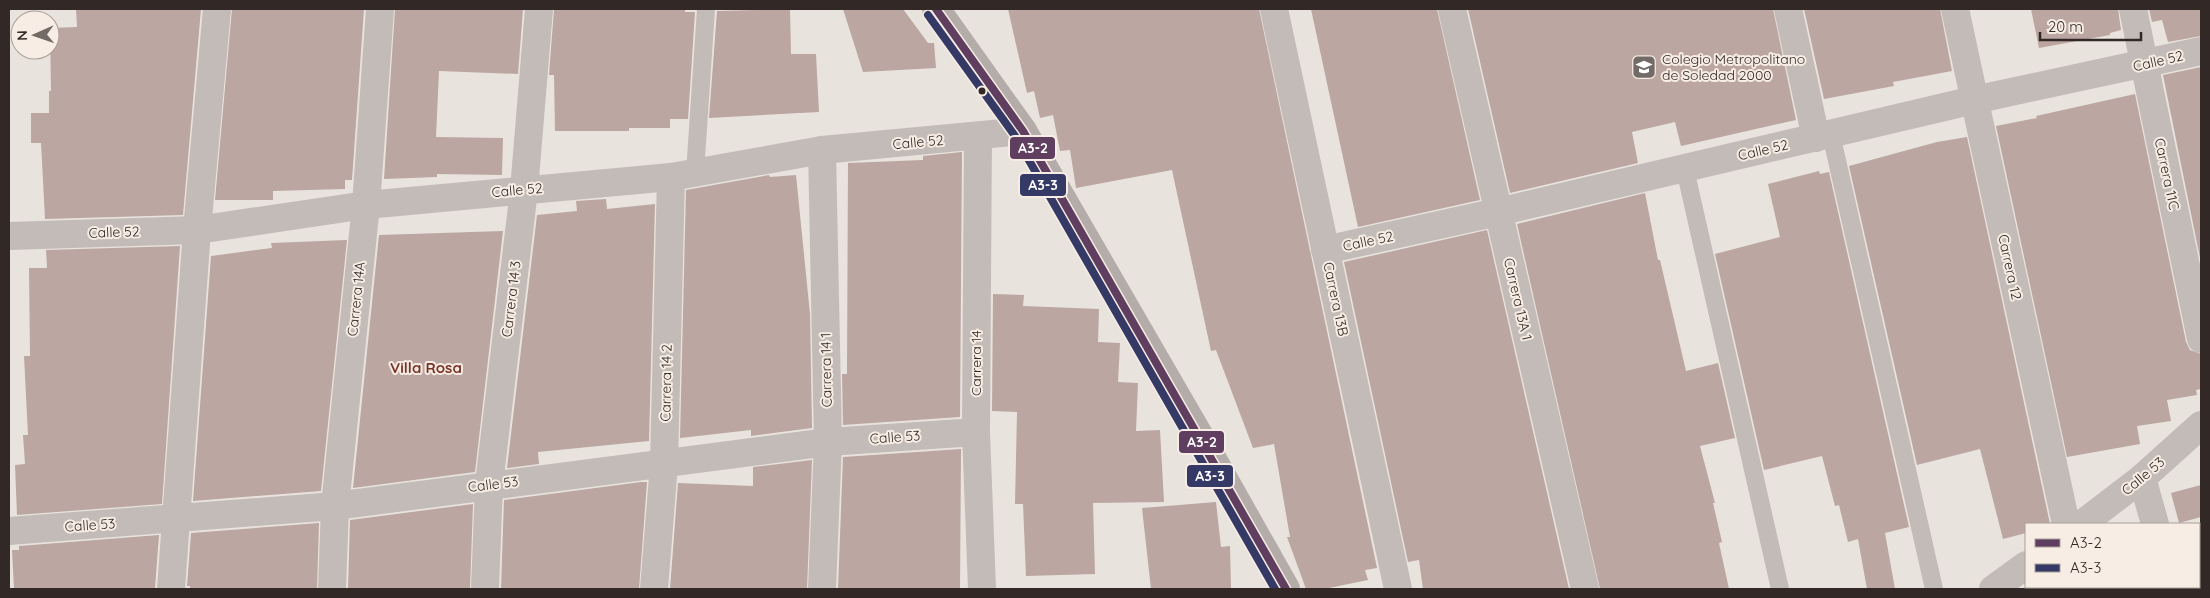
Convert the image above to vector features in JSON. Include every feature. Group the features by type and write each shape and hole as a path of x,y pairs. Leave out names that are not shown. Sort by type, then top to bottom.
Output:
{"main road":[{"path":"936,9 1023,131 1286,589"}],"street":[{"path":"171,589 196,230 217,9"},
{"name":"Carrera 14A","path":"332,589 336,506 366,205 380,9"},
{"name":"Carrera 14 3","path":"485,589 488,484 524,190 539,9"},
{"name":"Carrera 13B","path":"1274,9 1398,589"},
{"name":"Carrera 13A 1","path":"1452,9 1585,589"},
{"path":"1788,9 1824,136"},
{"name":"Carrera 12","path":"1955,9 2066,523"},
{"name":"Carrera 11C","path":"2134,9 2201,339"},
{"name":"Calle 52","path":"1325,250 1685,169 1974,100 2145,64 2201,50"},
{"name":"Calle 52","path":"9,236 196,230 366,205 683,175 822,150 1023,131"},
{"name":"Carrera 14","path":"978,136 976,432 982,589"},
{"name":"Carrera 14 1","path":"822,150 828,442 822,589"},
{"name":"Carrera 14 2","path":"654,589 683,175"},
{"name":"Calle 53","path":"2083,523 2142,478 2201,424"},
{"name":"Calle 53","path":"9,531 336,506 488,484 664,464 828,442 976,432"},
{"path":"2142,478 2155,523"},
{"path":"1993,589 2025,566"}],"lane":[{"name":"Carrera 14 2","path":"683,175 706,9"},
{"path":"1824,136 1934,589"},
{"path":"1685,169 1780,589"}],"building":[{"path":"76,9 201,9 183,215 45,219 41,143 31,143 31,113 49,113 51,60 60,60 60,28 77,27"},
{"path":"232,9 364,9 352,180 345,180 345,189 273,191 273,200 215,200"},
{"path":"395,9 523,9 518,74 439,71 436,137 503,138 502,175 437,174 437,177 384,179"},
{"path":"554,9 685,9 685,12 695,12 688,119 670,119 670,128 629,128 629,131 555,131 554,75 549,75"},
{"path":"790,9 791,54 816,54 819,112 709,118 717,11"},
{"path":"843,9 903,9 928,43 934,43 936,68 863,72"},
{"path":"1008,9 1259,9 1377,568 1365,570 1368,580 1324,589 1306,589 1287,537 1290,537 1274,444 1253,448 1216,350 1211,351 1172,170 1076,188 1070,150 1060,151 1053,115 1040,118 1034,91 1027,93"},
{"path":"1311,9 1437,9 1480,200 1358,227"},
{"name":"Colegio Metropolitano de Soledad 2000","path":"1468,9 1773,9 1796,120 1681,146 1675,122 1632,132 1638,163 1510,193"},
{"path":"1804,9 1940,9 1952,71 1893,82 1894,86 1824,99"},
{"path":"2031,9 2118,9 2121,30 2110,33 2110,35 2039,48"},
{"path":"2149,9 2201,9 2201,36 2168,42 2162,20 2152,22"},
{"path":"2201,67 2201,263 2163,75"},
{"path":"2135,94 2186,342 2190,350 2201,354 2201,389 2196,390 2197,395 2167,400 2171,421 2137,426 2140,444 2067,457 1996,126"},
{"path":"1967,137 2050,523 2025,523 2025,533 2003,539 1980,449 1917,465 1849,166 1937,142"},
{"path":"962,152 960,417 843,425 842,374 847,374 848,163 923,160 923,156"},
{"path":"1819,171 1820,174 1829,172 1909,527 1885,533 1895,589 1867,589 1858,539 1848,542 1839,505 1835,506 1822,456 1764,470 1715,254 1780,237 1768,184"},
{"path":"769,175 770,177 796,175 810,314 812,428 751,436 751,430 680,438 686,190"},
{"path":"1645,193 1658,260 1660,260 1686,371 1718,363 1735,438 1700,446 1715,503 1713,503 1722,542 1719,543 1729,589 1600,589 1517,224"},
{"path":"606,199 607,209 655,204 649,441 538,452 539,464 507,468 537,215 577,211 576,201"},
{"path":"1487,230 1569,589 1423,589 1419,560 1408,562 1344,262"},
{"path":"503,231 475,472 353,488 379,235"},
{"path":"347,240 321,491 193,501 211,256 272,248 271,243"},
{"path":"180,246 162,504 17,515 15,465 25,464 23,435 28,435 24,356 30,356 29,268 47,268 46,250"},
{"path":"993,294 1024,295 1023,306 1099,309 1098,342 1120,343 1118,382 1138,383 1136,431 1160,430 1164,502 1093,503 1095,574 1026,576 1023,504 1015,504 1017,412 992,411"},
{"path":"961,449 960,589 838,589 843,457"},
{"path":"812,460 807,589 670,589 678,483 753,486 753,467"},
{"path":"647,482 639,589 501,589 504,500"},
{"path":"2201,485 2201,517 2179,523 2171,493"},
{"path":"1216,502 1221,547 1230,546 1231,589 1151,589 1142,508"},
{"path":"473,504 470,589 348,589 350,520"},
{"path":"319,523 317,589 190,589 190,586 187,586 191,533"},
{"path":"159,535 155,588 14,589 12,550 19,550 19,546"}],"transit line":[{"name":"A3-2","path":"936,9 1023,131 1286,589"},
{"name":"A3-3","path":"928,15 1015,136 1275,589"}],"place":[{"name":"Colegio Metropolitano de Soledad 2000","path":"1644,67"}],"district":[{"name":"Villa Rosa","path":"426,368"}]}
